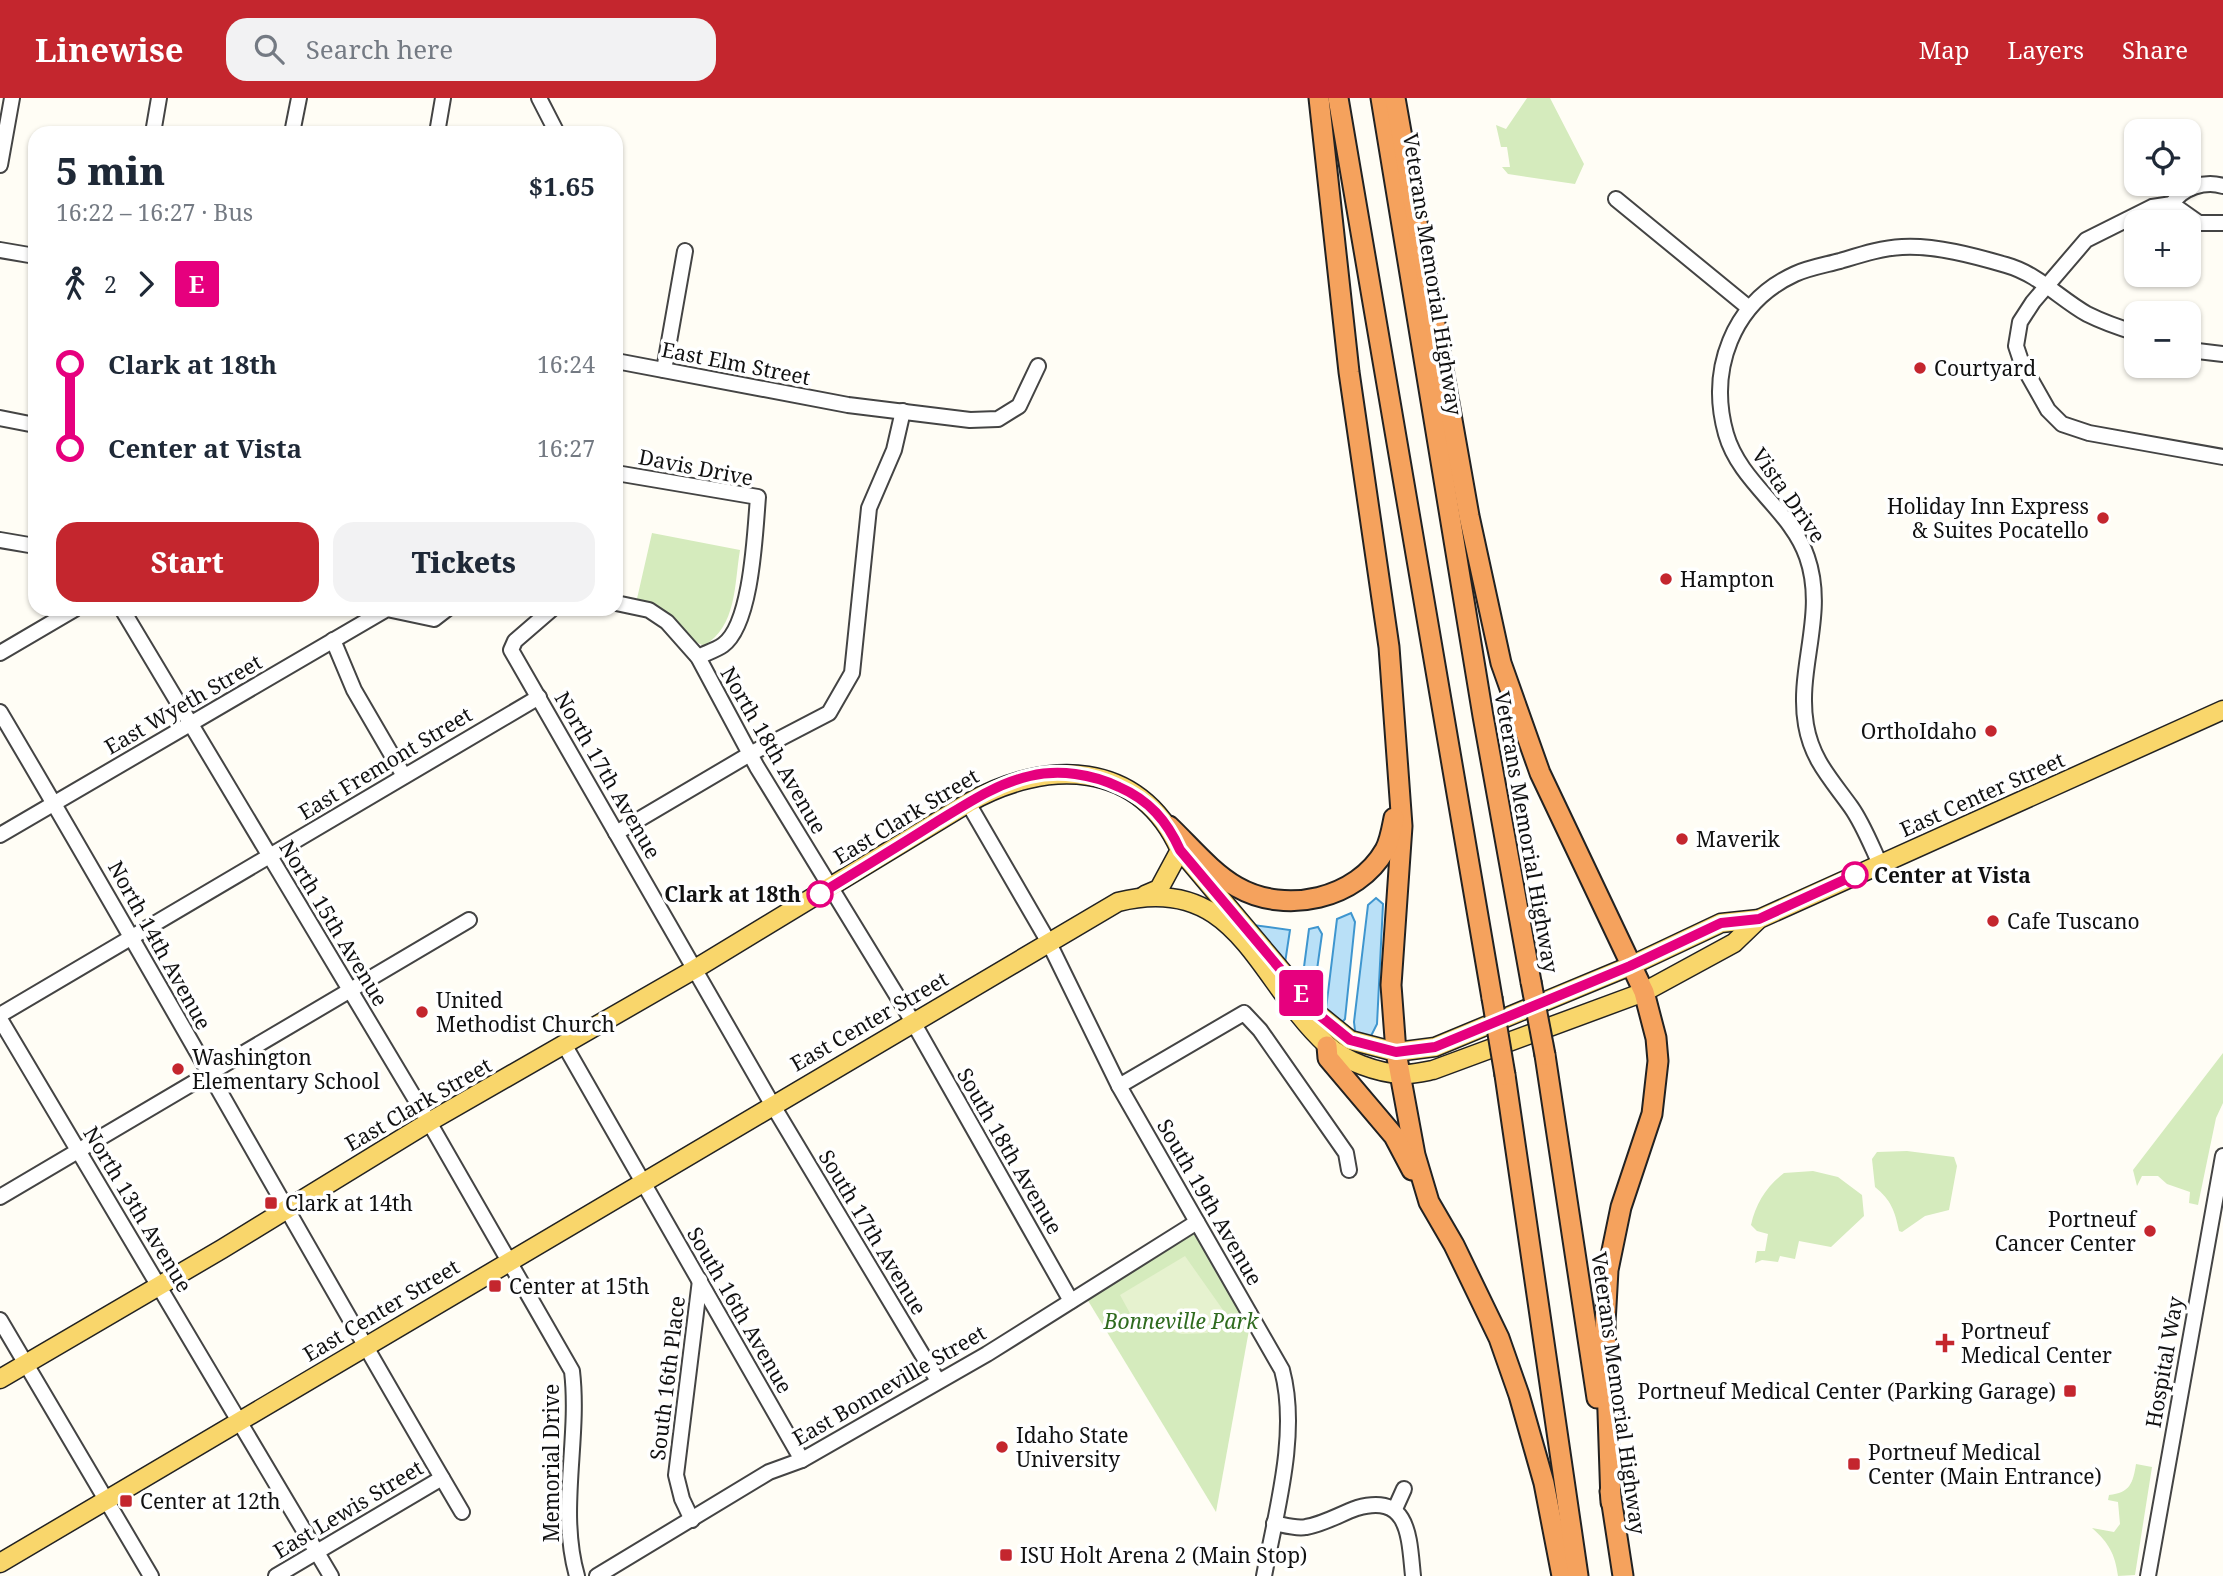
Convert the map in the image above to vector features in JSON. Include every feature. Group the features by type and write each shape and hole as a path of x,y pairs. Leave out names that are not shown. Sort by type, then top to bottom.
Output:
{"highway":[{"path":"1319,98 1349,372 1389,647 1402,826 1391,985 1396,1052 1415,1155 1429,1202"},
{"path":"1338,98 1505,1075 1578,1576"},
{"name":"Veterans Memorial Highway","path":"1381,98 1483,716 1545,1055 1623,1576"},
{"path":"1395,98 1469,516 1501,663 1540,773 1644,992 1653,1019 1658,1061 1652,1114 1621,1207 1608,1270 1605,1323 1611,1502"},
{"path":"1169,826 1237,887 1269,899 1308,899 1334,893 1365,874 1385,849 1399,790"},
{"path":"1327,1046 1328,1058 1394,1136 1454,1245 1499,1338 1519,1395 1544,1483 1562,1576"}],"main road":[{"name":"East Center Street","path":"1180,850 1318,1014 1350,1040 1396,1052 1435,1047 1630,966 1721,923 1759,919 2223,710"},
{"name":"East Clark Street","path":"0,1379 287,1210 429,1122 695,969 995,788 1031,775 1073,773 1107,781 1134,793 1169,826 1180,850"},
{"path":"1144,895 1159,889 1180,850"},
{"name":"East Center Street","path":"0,1563 772,1104 1118,902 1144,895 1184,899 1223,918 1327,1046 1358,1063 1401,1074 1452,1065 1644,992 1734,943 1759,919"}],"street":[{"path":"0,165 12,98"},
{"path":"154,126 159,98"},
{"path":"293,126 299,98"},
{"path":"438,126 443,98"},
{"path":"540,98 554,126"},
{"path":"2172,204 2176,197 2205,183 2223,186"},
{"path":"1616,199 1749,309"},
{"path":"2223,223 2199,223 2172,204 2152,207 2098,232 2086,240 2020,322 2016,346 2022,364 2054,419 2089,433 2223,457"},
{"name":"Vista Drive","path":"1880,864 1863,828 1824,774 1810,743 1804,707 1816,610 1814,583 1808,559 1792,529 1747,473 1727,436 1721,406 1720,369 1731,337 1749,309 1769,290 1795,274 1902,247 1993,261 2032,275 2089,315 2124,328"},
{"path":"0,250 28,255"},
{"path":"664,370 685,251"},
{"path":"2201,351 2223,354"},
{"name":"East Elm Street","path":"623,362 848,405 952,419 998,419 1019,406 1038,366"},
{"path":"616,832 750,754 829,713 852,673 869,508 894,450 903,411"},
{"path":"0,418 28,424"},
{"name":"Davis Drive","path":"623,474 758,497 746,595 737,627 724,644 698,657"},
{"path":"0,540 28,545"},
{"name":"North 18th Avenue","path":"623,604 649,610 667,622 698,657 750,754 913,1022"},
{"path":"0,653 63,616"},
{"name":"North 15th Avenue","path":"126,616 429,1122 508,1261"},
{"name":"East Wyeth Street","path":"0,835 375,616"},
{"path":"419,616 433,619 437,616"},
{"name":"North 17th Avenue","path":"544,616 515,641 511,650 772,1104"},
{"path":"333,640 354,690 404,776"},
{"name":"East Fremont Street","path":"0,1017 538,697"},
{"name":"North 14th Avenue","path":"0,712 133,936 208,1075 462,1512"},
{"name":"South 19th Avenue","path":"968,803 1048,941 1119,1086 1282,1370 1289,1396 1288,1434 1264,1576"},
{"path":"0,1198 469,920"},
{"path":"1119,1086 1244,1013 1260,1030 1346,1153 1349,1170"},
{"name":"North 13th Avenue","path":"0,1017 331,1576"},
{"name":"South 18th Avenue","path":"913,1022 1071,1301"},
{"name":"South 16th Avenue","path":"565,1046 802,1460"},
{"name":"South 17th Avenue","path":"772,1104 938,1381"},
{"name":"Hospital Way","path":"2148,1576 2223,1156"},
{"name":"East Bonneville Street","path":"597,1576 769,1472 802,1460 938,1381 1197,1222"},
{"name":"Memorial Drive","path":"508,1261 572,1371 575,1393 569,1521 571,1555 577,1576"},
{"name":"South 16th Place","path":"692,1520 682,1499 676,1475 699,1280"},
{"path":"0,1320 151,1576"},
{"name":"East Lewis Street","path":"276,1576 442,1478"},
{"path":"1395,1509 1404,1489"},
{"path":"1273,1523 1303,1528 1358,1508 1382,1505 1395,1509 1402,1517 1409,1539 1413,1576"}],"green space":[{"path":"1527,98 1550,98 1584,164 1575,184 1508,174 1502,167 1510,167 1507,147 1501,147 1496,125 1506,129"},
{"path":"652,533 740,550 735,591 728,616 715,637 704,646 690,639 674,621 636,603"},
{"path":"2223,1053 2223,1103 2216,1118 2198,1205 2189,1203 2190,1192 2167,1184 2158,1176 2142,1176 2137,1186 2133,1170"},
{"path":"1907,1151 1954,1157 1957,1166 1949,1210 1925,1216 1902,1232 1899,1231 1889,1201 1875,1187 1872,1159 1877,1152"},
{"path":"1813,1171 1838,1177 1862,1195 1864,1216 1831,1247 1799,1241 1795,1259 1780,1256 1778,1262 1762,1260 1755,1263 1757,1251 1765,1251 1768,1234 1757,1231 1751,1225 1763,1196 1784,1173"},
{"name":"Bonneville Park","path":"1199,1227 1253,1308 1216,1512 1084,1294"},
{"path":"1185,1256 1228,1317 1207,1333 1182,1334 1150,1326 1132,1317 1120,1295"},
{"path":"2136,1464 2152,1467 2135,1575 2118,1576 2110,1549 2092,1528 2114,1532 2120,1524 2118,1502 2108,1500 2109,1495 2122,1492 2129,1486"}],"water":[{"path":"1376,898 1383,904 1377,1024 1369,1040 1356,1039 1354,1022 1368,905"},
{"path":"1351,913 1355,922 1345,1019 1339,1026 1325,1017 1337,919"},
{"path":"1253,925 1290,930 1285,963"},
{"path":"1318,927 1322,934 1315,984 1309,990 1302,982 1309,929"}],"bus line":[{"name":"E","path":"820,894 995,788 1031,775 1073,773 1107,781 1134,793 1155,810 1169,826 1180,850 1318,1014 1350,1040 1396,1052 1435,1047 1630,966 1721,923 1759,919 1855,875"}],"place":[{"name":"Courtyard","path":"1920,368"},
{"name":"Holiday Inn Express & Suites Pocatello","path":"2103,518"},
{"name":"Hampton","path":"1666,579"},
{"name":"OrthoIdaho","path":"1991,731"},
{"name":"Maverik","path":"1682,839"},
{"name":"Center at Vista","path":"1855,875"},
{"name":"Clark at 18th","path":"820,894"},
{"name":"Cafe Tuscano","path":"1993,921"},
{"name":"United Methodist Church","path":"422,1012"},
{"name":"Washington Elementary School","path":"178,1069"},
{"name":"Clark at 14th","path":"271,1203"},
{"name":"Portneuf Cancer Center","path":"2150,1231"},
{"name":"Center at 15th","path":"495,1286"},
{"name":"Portneuf Medical Center","path":"1945,1343"},
{"name":"Portneuf Medical Center (Parking Garage)","path":"2070,1391"},
{"name":"Idaho State University","path":"1002,1447"},
{"name":"Portneuf Medical Center (Main Entrance)","path":"1854,1464"},
{"name":"Center at 12th","path":"126,1501"},
{"name":"ISU Holt Arena 2 (Main Stop)","path":"1006,1555"}]}
